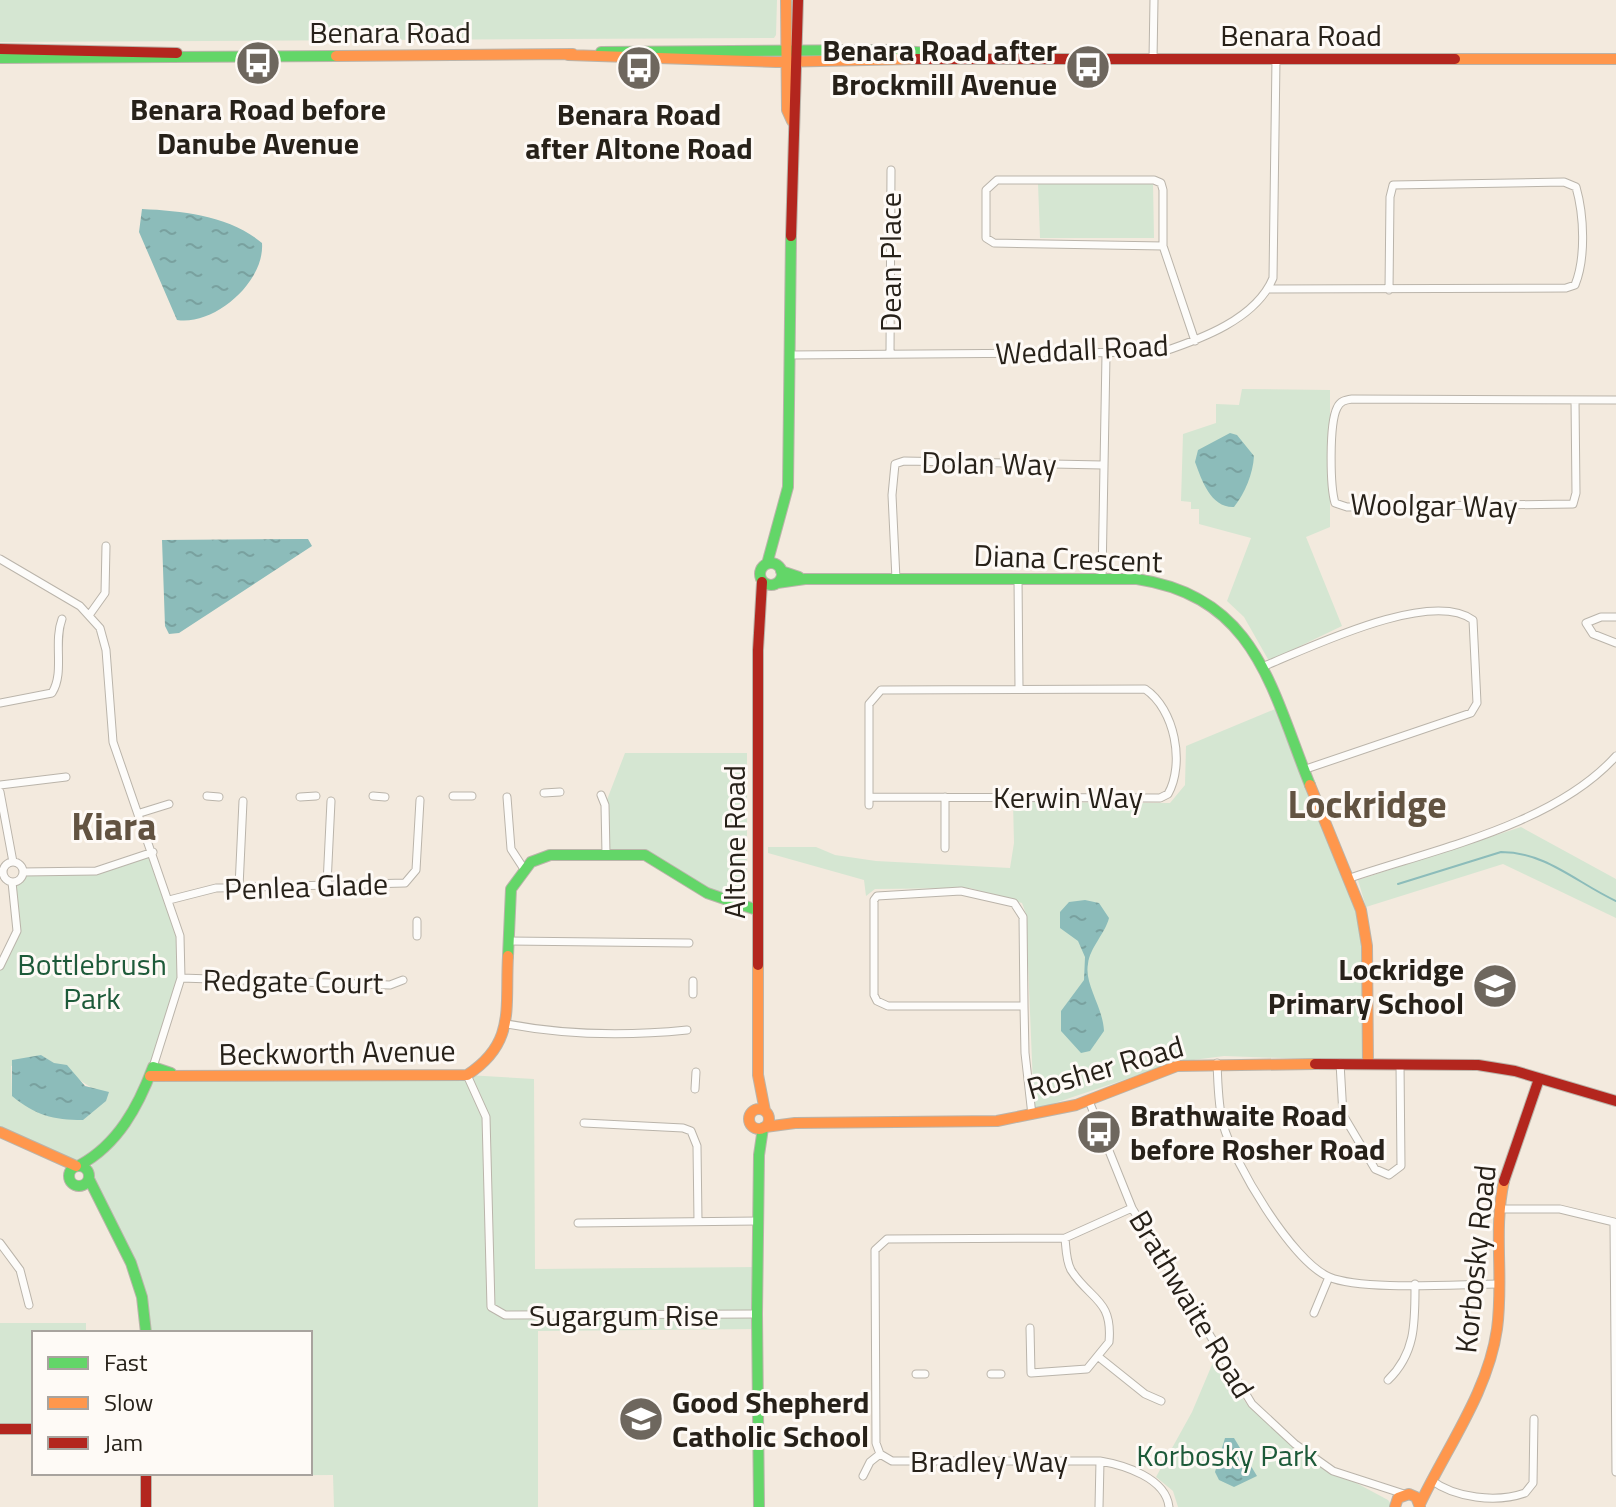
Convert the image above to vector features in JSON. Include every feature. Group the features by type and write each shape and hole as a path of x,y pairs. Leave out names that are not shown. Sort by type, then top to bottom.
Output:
{"street":[{"path":"786,0 792,57"},
{"path":"775,567 777,533 788,487 792,122 787,110 798,0"},
{"path":"1153,59 1154,0"},
{"name":"Benara Road","path":"0,49 136,50 211,56"},
{"name":"Benara Road","path":"0,58 568,55 1616,59"},
{"path":"1276,59 1273,278 1268,289 1389,290 1555,289 1575,285 1580,268 1580,203 1576,187 1564,182 1393,185 1390,197 1389,290"},
{"name":"Dean Place","path":"890,354 891,170"},
{"path":"1163,246 994,243 986,238 986,190 997,180 1154,180 1161,183 1163,246 1195,341"},
{"name":"Weddall Road","path":"790,355 1106,355 1162,352 1220,332 1268,289"},
{"path":"1102,578 1106,355"},
{"name":"Woolgar Way","path":"1575,400 1576,493 1573,504 1347,507 1335,503 1333,424 1338,404 1344,400 1575,400 1616,400"},
{"name":"Dolan Way","path":"896,579 892,495 895,464 915,461 1102,465"},
{"path":"90,614 105,593 106,546"},
{"path":"0,559 90,614 100,628 106,650 113,742 180,936 181,978 152,1071 134,1111 93,1159 77,1186"},
{"name":"Diana Crescent","path":"775,567 805,579"},
{"name":"Altone Road","path":"760,1127 751,1112 758,1075 758,650 763,610 760,571 775,567 777,583 763,610"},
{"path":"1018,578 1019,688"},
{"name":"Diana Crescent","path":"762,582 805,579 1102,578 1160,581 1184,588 1209,601 1236,626 1262,667 1350,878 1367,946 1368,1063"},
{"path":"1262,667 1388,616 1457,613 1473,620 1477,703 1471,713 1303,770"},
{"path":"1616,617 1591,620 1586,628 1616,643"},
{"path":"0,703 52,693 57,685 57,632 62,619"},
{"name":"Kerwin Way","path":"1019,688 1150,692 1169,725 1175,743 1176,776 1168,794 1160,798 945,797 869,801 869,704 873,696 894,689 1019,688"},
{"path":"1350,878 1533,814 1581,787 1616,756"},
{"path":"0,785 66,777"},
{"path":"0,792 13,862"},
{"path":"544,793 560,792"},
{"path":"601,795 605,805 606,854"},
{"path":"207,796 219,797"},
{"path":"300,797 316,796"},
{"path":"373,796 385,797"},
{"path":"453,796 472,796"},
{"path":"507,797 511,849 524,869 550,855 636,854 655,858 707,893 757,905"},
{"path":"945,797 945,848"},
{"name":"Penlea Glade","path":"169,900 203,890 239,887 398,884 409,881 416,870 420,800"},
{"path":"239,887 243,801"},
{"path":"327,884 331,801"},
{"path":"140,813 169,804"},
{"path":"23,872 96,871 153,852"},
{"path":"0,966 17,931 12,882 1,872 13,862 20,865 23,872 20,879 12,882"},
{"name":"Beckworth Avenue","path":"152,1071 184,1078 467,1075 497,1051 507,1024 511,889 524,869"},
{"path":"1024,1006 881,1005 874,995 874,900 877,896 961,891 1014,903 1023,917 1025,1053 1032,1115"},
{"path":"417,921 417,936"},
{"path":"509,941 689,943"},
{"name":"Redgate Court","path":"181,978 390,985 403,980"},
{"path":"693,981 693,994"},
{"path":"507,1024 542,1030 627,1034 687,1030"},
{"path":"1217,1063 1221,1117 1229,1142 1289,1245 1309,1266 1329,1277 1358,1283 1499,1284"},
{"name":"Rosher Road","path":"760,1127 795,1123 997,1121 1089,1101 1144,1076 1177,1066 1217,1063 1498,1067 1616,1101"},
{"path":"1340,1063 1343,1115 1375,1169 1389,1175 1401,1166 1400,1064"},
{"path":"695,1089 696,1072"},
{"name":"Sugargum Rise","path":"467,1075 486,1117 491,1307 505,1315 757,1314"},
{"name":"Altone Road","path":"758,1075 766,1112 760,1127"},
{"name":"Korbosky Road","path":"1420,1506 1469,1412 1489,1364 1497,1330 1499,1209 1511,1151 1539,1079"},
{"name":"Brathwaite Road","path":"1089,1101 1132,1208 1252,1404 1313,1458 1333,1471 1386,1490 1401,1499"},
{"path":"751,1112 766,1112"},
{"name":"Rosher Road","path":"766,1112 795,1123"},
{"path":"584,1123 691,1131 697,1146 698,1221"},
{"path":"759,1507 757,1314 760,1127"},
{"path":"0,1132 84,1171 95,1200 132,1265 146,1331"},
{"path":"54,1159 77,1186 95,1200"},
{"path":"69,1176 84,1171"},
{"name":"Bradley Way","path":"1132,1208 1065,1238 887,1239 879,1243 875,1250 876,1443 880,1454 892,1461 1100,1461 1117,1464 1150,1479 1168,1498 1169,1507"},
{"path":"1499,1209 1560,1209 1614,1222 1616,1472"},
{"path":"578,1223 758,1221"},
{"path":"1030,1328 1031,1373 1087,1369 1100,1358 1109,1342 1109,1315 1103,1304 1070,1269 1065,1238"},
{"path":"0,1243 20,1270 29,1305"},
{"path":"1314,1313 1329,1277"},
{"path":"1388,1380 1401,1368 1413,1339 1415,1284"},
{"path":"1100,1358 1145,1394 1161,1401"},
{"path":"991,1374 1001,1374"},
{"path":"1401,1499 1430,1482 1464,1496 1525,1493 1533,1483 1534,1419"},
{"path":"752,1507 757,1428"},
{"path":"0,1429 32,1429"},
{"path":"863,1476 870,1462 880,1454"},
{"path":"1099,1507 1100,1461"},
{"path":"146,1475 146,1507"},
{"path":"1401,1499 1420,1506"}],"green space":[{"path":"0,0 777,0 774,38 0,42"},
{"path":"1038,183 1153,183 1154,238 1040,238"},
{"path":"1242,389 1330,390 1330,527 1306,537 1342,626 1269,661 1244,617 1227,601 1251,538 1199,524 1199,509 1191,509 1191,502 1181,501 1183,434 1216,423 1216,404 1239,405"},
{"path":"1280,707 1361,910 1369,1061 1224,1056 1177,1062 1034,1110 1026,914 1022,903 970,888 875,889 866,896 864,880 768,853 768,847 816,847 835,855 876,861 1010,868 1014,843 1013,802 1170,803 1185,785 1186,746"},
{"path":"625,753 747,753 747,900 734,901 710,893 651,857 606,854 605,805"},
{"path":"1521,827 1616,879 1616,918 1503,864 1366,907 1358,880"},
{"name":"Bottlebrush Park","path":"153,852 176,920 181,978 151,1076 467,1075 534,1079 535,1269 758,1267 758,1329 538,1331 538,1507 334,1507 333,1475 146,1476 312,1475 312,1331 146,1331 142,1299 90,1176 93,1160 76,1167 0,1132 0,966 17,931 12,882 20,879 23,872 86,871","holes":["41,1055 95,1090 12,1096 11,1066"]},
{"path":"0,1323 86,1323 86,1331 32,1331 32,1429 0,1429"},
{"name":"Korbosky Park","path":"1214,1360 1249,1407 1306,1456 1388,1500 1393,1507 1178,1507 1173,1491 1156,1477 1192,1412"}],"water":[{"path":"142,209 174,211 221,221 262,243 261,258 246,286 221,309 191,320 177,320 139,232"},
{"path":"1230,433 1237,435 1254,456 1248,483 1234,507 1213,498 1195,462 1198,450"},
{"path":"308,539 312,546 179,633 169,634 165,626 162,540"},
{"path":"1085,900 1099,903 1109,918 1092,952 1087,972 1104,1031 1090,1051 1081,1053 1061,1031 1061,1011 1084,980 1085,957 1078,941 1060,928 1060,912 1069,902"},
{"path":"41,1055 54,1063 67,1065 85,1086 109,1092 106,1101 83,1120 45,1115 20,1102 12,1096 12,1060"},
{"path":"1225,1438 1234,1438 1257,1476 1234,1487 1219,1480 1215,1472"}],"waterway":[{"path":"1398,884 1501,852 1517,853 1547,863 1616,901"}],"traffic: fast":[{"path":"601,52 887,50 961,55"},
{"path":"0,58 336,56"},
{"path":"767,564 788,487 791,236"},
{"path":"771,563 779,566 782,574 779,582 771,585 763,582 760,574 763,566 771,563"},
{"path":"781,571 799,577"},
{"path":"777,583 805,579 1137,579 1177,589 1209,605 1234,627 1254,652 1270,682 1310,785"},
{"path":"508,956 511,889 531,862 550,855 645,855 707,893 757,910"},
{"path":"80,1165 105,1146 125,1123 153,1067 171,1073"},
{"path":"759,1507 757,1314 759,1155 763,1128"},
{"path":"75,1166 83,1166 89,1176 83,1186 75,1186 69,1180 69,1172 75,1166"},
{"path":"89,1179 131,1263 142,1297 146,1331"}],"traffic: slow":[{"path":"786,0 787,110 792,121"},
{"path":"336,56 573,54"},
{"path":"568,55 776,62 912,59"},
{"path":"1455,59 1616,59"},
{"path":"1310,785 1361,910 1367,946 1368,1063"},
{"path":"150,1076 467,1075 483,1063 501,1037 507,1009 508,956"},
{"path":"758,965 758,1075 765,1111"},
{"path":"765,1127 795,1123 997,1121 1076,1105 1177,1066 1315,1064"},
{"path":"759,1109 766,1112 769,1119 766,1126 759,1129 752,1126 749,1119 752,1112 759,1109"},
{"path":"0,1132 76,1166"},
{"path":"1420,1504 1476,1397 1492,1352 1499,1310 1499,1218 1504,1181"},
{"path":"1395,1507 1398,1498 1409,1494 1416,1497 1420,1507"}],"traffic: jam":[{"path":"791,236 798,0"},
{"path":"0,49 177,53"},
{"path":"912,59 1455,59"},
{"path":"758,965 758,650 762,582"},
{"path":"1315,1064 1478,1065 1515,1071 1616,1101"},
{"path":"1504,1181 1539,1079"},
{"path":"0,1429 32,1429"},
{"path":"146,1475 146,1507"}],"place":[{"name":"Benara Road before Danube Avenue","path":"258,63"},
{"name":"Benara Road after Brockmill Avenue","path":"1088,67"},
{"name":"Benara Road after Altone Road","path":"639,68"},
{"name":"Lockridge Primary School","path":"1495,986"},
{"name":"Brathwaite Road before Rosher Road","path":"1099,1132"},
{"name":"Good Shepherd Catholic School","path":"641,1419"}],"district":[{"name":"Lockridge","path":"1367,804"},
{"name":"Kiara","path":"114,826"}]}
